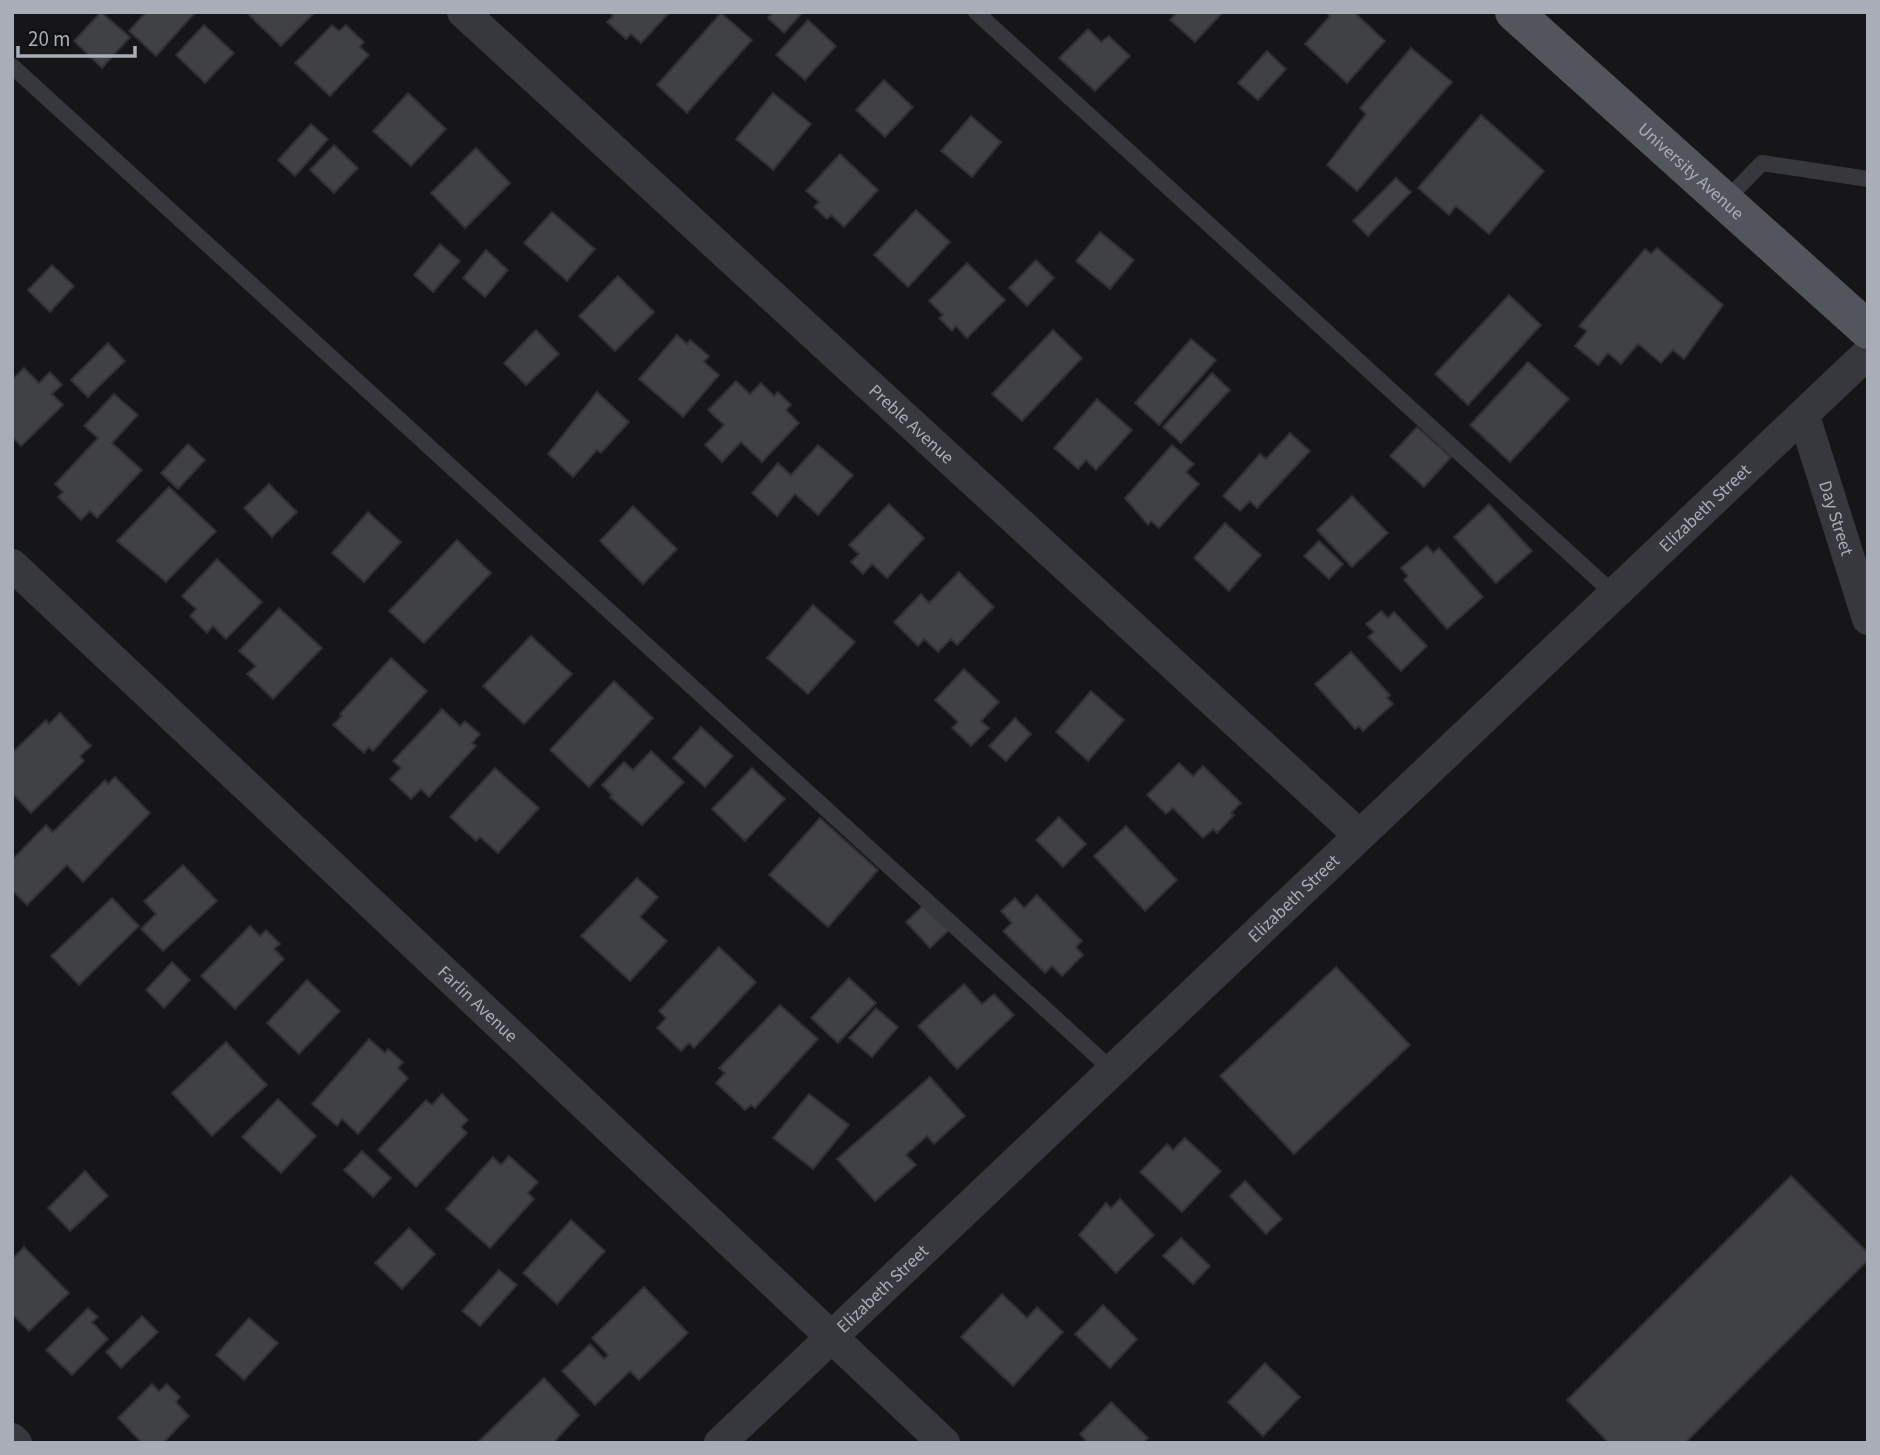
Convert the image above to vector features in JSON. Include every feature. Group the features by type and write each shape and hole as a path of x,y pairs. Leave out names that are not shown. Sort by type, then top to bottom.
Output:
{"main road":[{"name":"University Avenue","path":"1514,12 1868,330"}],"street":[{"name":"Preble Avenue","path":"463,12 1359,835"},
{"name":"Elizabeth Street","path":"720,1443 1868,353"},
{"name":"Day Street","path":"1804,416 1868,619"},
{"name":"Farlin Avenue","path":"12,565 944,1443"}],"lane":[{"path":"976,12 1614,594"},
{"path":"12,66 1111,1069"},
{"path":"1725,201 1762,163 1868,179"}],"building":[{"path":"101,12 130,37 102,68 74,41"},
{"path":"146,12 194,14 156,56 129,31"},
{"path":"246,12 315,12 281,46"},
{"path":"609,12 670,12 641,43 631,34 626,39 607,22 613,16"},
{"path":"773,12 803,12 784,33 768,18"},
{"path":"1177,12 1223,12 1195,42 1170,20"},
{"path":"1326,12 1354,12 1385,41 1347,83 1305,44 1330,16"},
{"path":"721,13 752,40 687,113 657,85"},
{"path":"808,20 836,46 805,80 776,55"},
{"path":"204,25 234,53 205,83 176,55"},
{"path":"332,25 339,31 346,25 364,42 360,47 369,55 330,96 295,63"},
{"path":"1088,29 1101,42 1109,36 1130,56 1095,91 1059,58"},
{"path":"1411,48 1452,82 1357,191 1327,165 1366,114 1360,108"},
{"path":"1267,51 1286,69 1258,100 1238,83"},
{"path":"884,80 913,107 885,137 856,110"},
{"path":"408,93 446,129 411,166 373,131"},
{"path":"773,93 811,124 773,170 736,139"},
{"path":"1481,115 1544,171 1489,234 1456,206 1449,215 1418,188"},
{"path":"971,116 1001,142 972,177 941,151"},
{"path":"311,124 328,139 295,176 278,160"},
{"path":"334,145 358,168 334,193 310,170"},
{"path":"476,148 510,183 465,228 431,193"},
{"path":"840,154 878,190 844,227 831,215 827,219 814,207 819,202 806,191"},
{"path":"1396,178 1411,192 1368,236 1353,221"},
{"path":"916,210 950,242 908,287 874,255"},
{"path":"552,212 595,249 567,281 524,243"},
{"path":"1100,232 1134,260 1110,289 1076,261"},
{"path":"440,244 460,261 433,292 414,275"},
{"path":"1657,248 1723,305 1684,359 1673,350 1661,363 1638,344 1621,364 1608,353 1598,365 1575,346 1587,331 1579,326 1645,249 1651,254"},
{"path":"486,250 508,270 485,297 463,278"},
{"path":"1036,260 1054,278 1027,306 1009,288"},
{"path":"967,263 1005,300 967,338 956,326 952,331 939,318 943,315 929,301"},
{"path":"52,265 74,286 50,312 28,290"},
{"path":"618,276 654,312 615,351 579,316"},
{"path":"1509,295 1541,325 1468,405 1435,374"},
{"path":"536,330 559,354 526,385 504,363"},
{"path":"1053,330 1082,358 1022,421 992,394"},
{"path":"677,335 687,344 690,340 709,356 704,362 719,375 683,417 639,379"},
{"path":"1191,339 1216,360 1159,425 1135,403"},
{"path":"108,343 125,361 88,397 71,380"},
{"path":"1528,362 1569,399 1510,462 1470,425"},
{"path":"24,368 39,383 50,372 62,385 52,394 63,405 21,446 12,437 12,380"},
{"path":"1212,373 1230,390 1181,443 1163,427"},
{"path":"736,381 750,394 761,383 774,396 778,392 791,405 786,410 799,423 762,462 741,442 722,462 705,445 724,425 708,410"},
{"path":"597,392 629,422 601,453 597,450 573,477 548,454"},
{"path":"114,394 138,415 112,443 142,470 97,518 90,511 81,520 58,497 63,492 55,484 98,438 84,426"},
{"path":"1097,399 1132,430 1096,470 1086,460 1078,469 1054,448"},
{"path":"1417,427 1451,457 1424,487 1390,456"},
{"path":"1290,433 1310,451 1257,508 1250,501 1240,511 1223,496 1260,454 1266,459"},
{"path":"188,444 205,460 178,489 161,473"},
{"path":"818,445 853,475 818,515 795,494 777,516 752,493 778,463 791,475"},
{"path":"1172,445 1194,464 1186,472 1199,484 1159,528 1151,521 1148,525 1125,498"},
{"path":"269,484 297,512 272,537 244,508"},
{"path":"169,487 216,531 166,582 117,541"},
{"path":"1352,496 1388,533 1352,567 1317,530"},
{"path":"889,504 924,538 887,578 872,564 863,574 851,562 859,554 849,545"},
{"path":"1489,504 1532,551 1496,583 1454,537"},
{"path":"633,506 677,549 643,584 600,541"},
{"path":"368,512 401,542 364,582 332,553"},
{"path":"1225,523 1261,555 1229,591 1194,558"},
{"path":"457,540 491,573 424,643 389,611"},
{"path":"1319,541 1343,564 1329,579 1304,556"},
{"path":"1427,546 1433,553 1439,548 1483,597 1447,629 1404,580 1408,576 1401,568"},
{"path":"217,559 262,602 226,639 213,626 207,633 190,616 196,609 182,596"},
{"path":"959,572 994,607 957,645 951,639 938,652 924,639 918,646 894,622 921,594 929,603"},
{"path":"813,605 855,642 808,694 767,658"},
{"path":"279,608 322,648 273,699 247,674 256,666 239,651"},
{"path":"1381,611 1388,618 1394,612 1427,646 1401,671 1368,637 1374,632 1366,624"},
{"path":"531,636 572,674 524,724 483,686"},
{"path":"1351,652 1390,695 1387,698 1393,704 1363,731 1359,726 1355,729 1315,684"},
{"path":"391,658 427,691 373,751 369,747 364,753 333,725"},
{"path":"964,669 999,702 981,721 989,728 971,746 952,728 958,722 935,700"},
{"path":"614,681 653,718 589,787 550,750"},
{"path":"1091,691 1124,720 1088,761 1056,732"},
{"path":"442,709 460,726 465,721 480,734 472,743 476,746 429,797 421,789 411,799 390,779 401,768 393,761"},
{"path":"60,713 91,746 80,756 84,761 31,813 12,793 12,753 46,720 49,724"},
{"path":"1015,718 1031,734 1006,761 989,746"},
{"path":"701,727 733,756 705,787 673,758"},
{"path":"651,751 684,782 642,825 610,797 612,795 602,785 624,762 633,770"},
{"path":"1179,763 1193,776 1203,766 1241,803 1217,833 1213,829 1203,838 1173,808 1166,814 1147,795"},
{"path":"495,768 539,808 498,853 480,837 476,841 450,817"},
{"path":"752,768 785,799 745,841 712,809"},
{"path":"115,777 150,813 83,882 67,865 27,905 12,890 12,860 46,825 53,832 105,780 108,784"},
{"path":"1059,817 1086,844 1063,867 1036,840"},
{"path":"820,818 878,870 828,927 769,875"},
{"path":"1126,826 1177,880 1145,911 1094,856"},
{"path":"183,865 217,901 163,951 141,929 156,914 144,901"},
{"path":"637,878 658,897 640,917 667,941 630,981 581,936"},
{"path":"1037,895 1082,941 1076,947 1083,955 1062,976 1052,966 1045,973 1003,931 1012,923 1001,911 1015,898 1024,908"},
{"path":"112,898 139,926 79,985 51,956"},
{"path":"925,904 949,930 930,948 906,922"},
{"path":"250,926 260,936 266,930 280,944 274,949 284,959 235,1009 201,976"},
{"path":"719,947 756,982 694,1048 689,1043 681,1051 657,1028 666,1018 659,1011"},
{"path":"172,962 190,980 164,1008 146,990"},
{"path":"1336,967 1410,1045 1294,1154 1220,1076"},
{"path":"849,978 876,1003 838,1043 811,1018"},
{"path":"307,980 340,1011 299,1054 267,1023"},
{"path":"964,984 982,1004 994,994 1014,1015 957,1069 918,1026"},
{"path":"780,1005 818,1039 755,1108 751,1105 745,1110 716,1083 725,1073 719,1068"},
{"path":"876,1008 898,1027 872,1057 849,1038"},
{"path":"369,1039 385,1053 388,1049 403,1062 398,1068 408,1078 358,1134 342,1119 337,1126 312,1104"},
{"path":"226,1042 267,1085 212,1136 172,1093"},
{"path":"930,1077 965,1116 934,1144 927,1136 906,1155 916,1165 875,1201 837,1159"},
{"path":"442,1094 468,1120 461,1127 467,1133 416,1187 378,1150 426,1100 432,1105"},
{"path":"809,1094 849,1125 813,1169 773,1138"},
{"path":"278,1099 316,1136 281,1173 242,1137"},
{"path":"1185,1138 1221,1171 1182,1212 1140,1172 1167,1144 1173,1150"},
{"path":"362,1151 391,1178 373,1197 344,1170"},
{"path":"509,1156 538,1182 528,1193 534,1199 490,1248 446,1209 493,1157 501,1165"},
{"path":"85,1171 108,1196 70,1231 48,1208"},
{"path":"1791,1176 1868,1253 1868,1260 1685,1443 1609,1443 1567,1400"},
{"path":"1245,1181 1282,1219 1266,1234 1230,1196"},
{"path":"1120,1199 1154,1235 1116,1273 1079,1235 1106,1203 1111,1208"},
{"path":"571,1220 605,1251 557,1304 523,1273"},
{"path":"409,1228 435,1254 402,1289 375,1263"},
{"path":"1181,1238 1210,1266 1193,1284 1163,1256"},
{"path":"24,1247 69,1293 29,1331 12,1314 12,1259"},
{"path":"499,1270 517,1285 480,1326 462,1311"},
{"path":"644,1287 688,1333 639,1380 630,1371 595,1405 562,1371 590,1344 604,1359 608,1355 592,1338"},
{"path":"1002,1294 1027,1318 1037,1307 1063,1332 1013,1386 961,1337"},
{"path":"1103,1305 1137,1339 1110,1368 1075,1334"},
{"path":"88,1308 98,1317 92,1322 108,1339 72,1375 46,1350"},
{"path":"142,1316 158,1332 121,1368 106,1352"},
{"path":"249,1318 278,1343 244,1380 216,1355"},
{"path":"1265,1363 1300,1397 1263,1436 1228,1402"},
{"path":"544,1378 579,1415 553,1443 477,1443"},
{"path":"152,1384 159,1391 167,1384 180,1397 176,1402 189,1416 163,1443 142,1443 118,1418"},
{"path":"1111,1402 1148,1438 1143,1443 1088,1443 1080,1434"}]}
